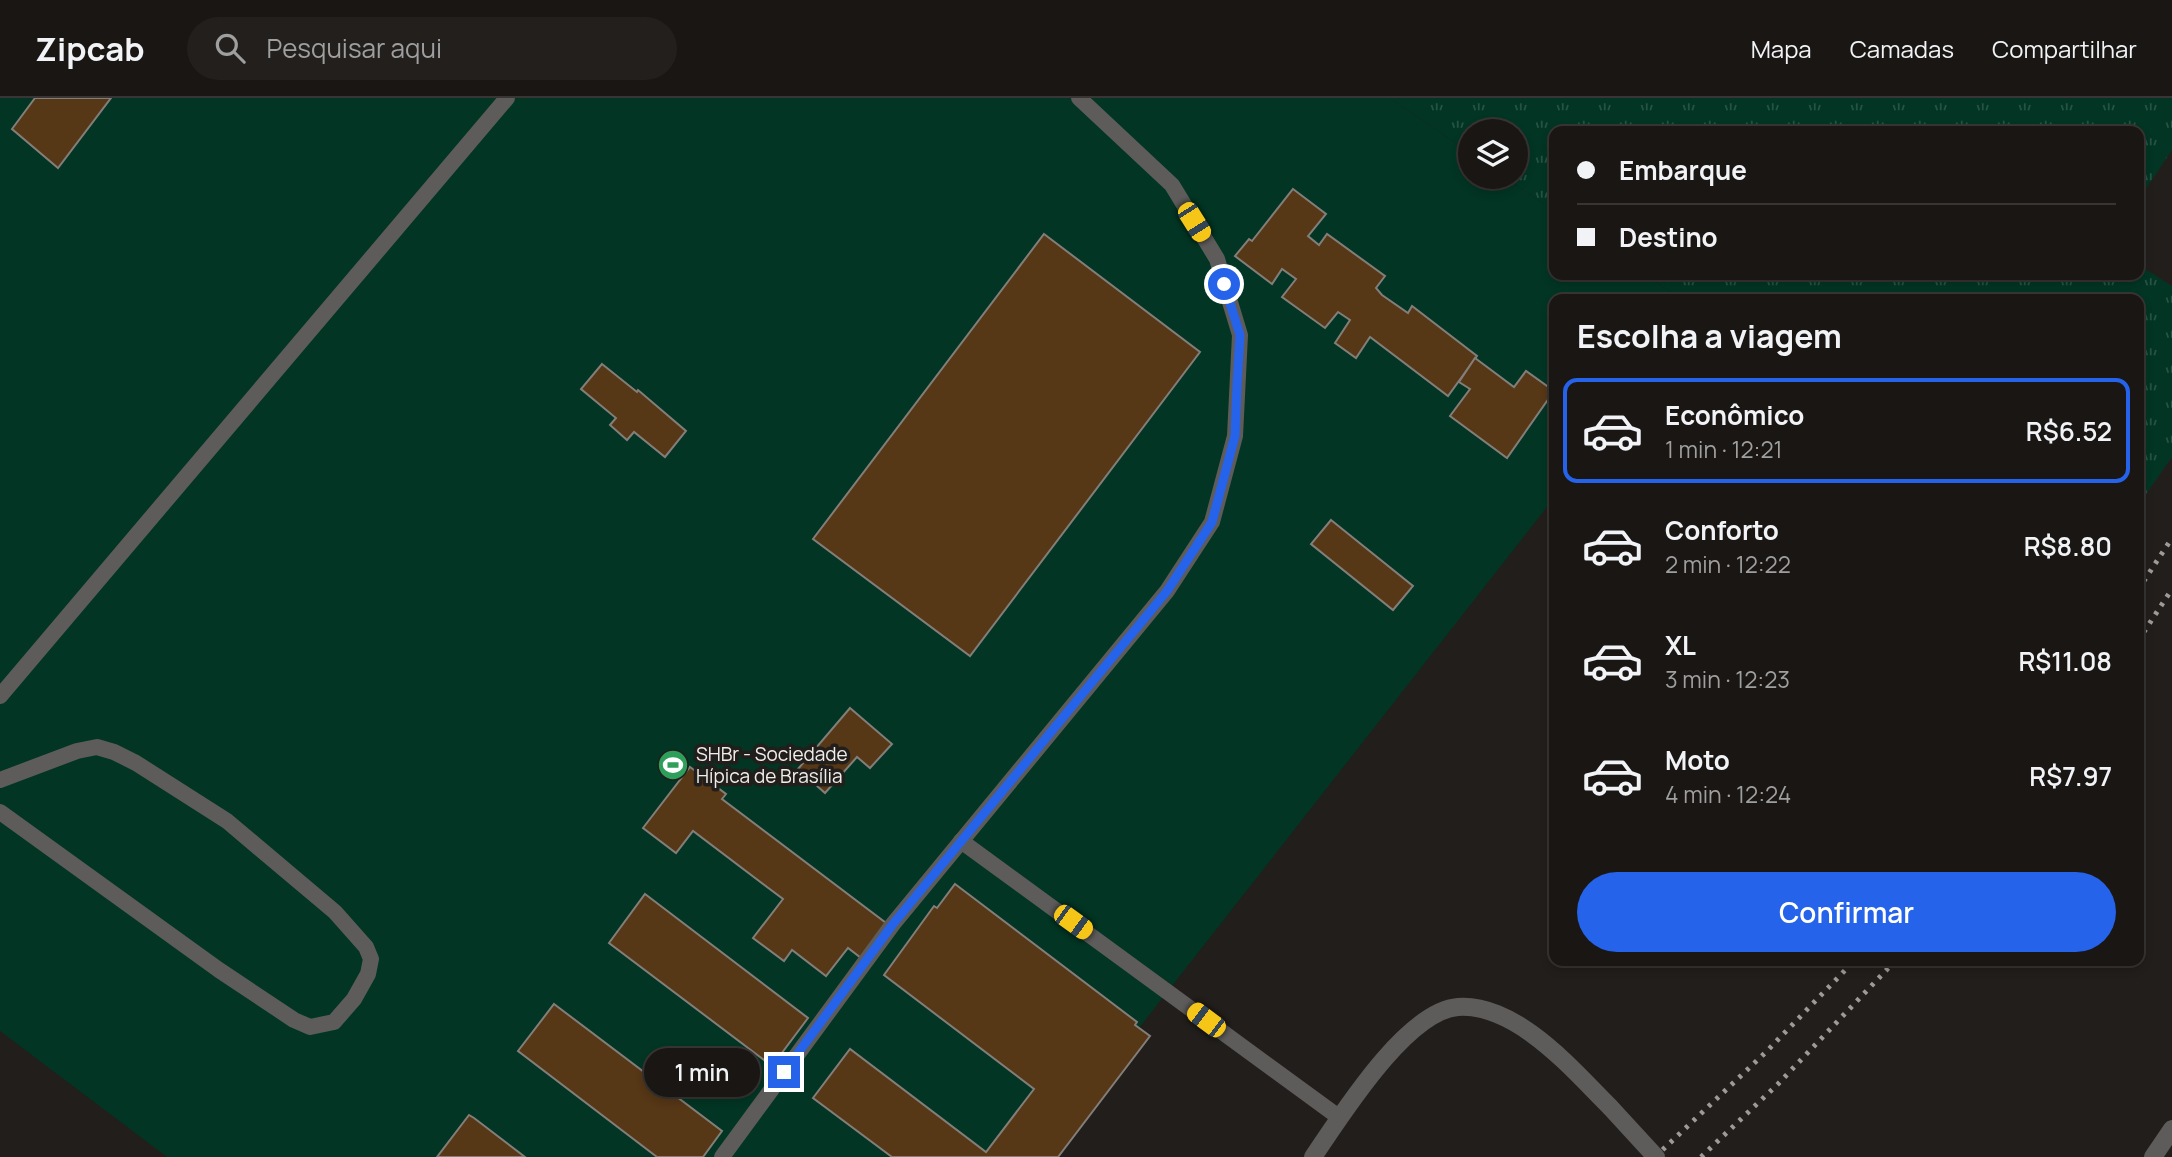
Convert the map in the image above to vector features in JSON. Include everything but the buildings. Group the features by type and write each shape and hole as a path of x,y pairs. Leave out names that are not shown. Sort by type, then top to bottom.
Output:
{"street":[{"path":"1313,1157 1367,1081 1410,1033 1432,1015 1458,1007 1493,1012 1530,1032 1557,1053 1656,1157"},
{"path":"2153,1157 2172,1129"}],"lane":[{"path":"0,696 507,98"},
{"path":"722,1157 893,924 1167,591 1212,522 1235,436 1240,335 1217,259 1172,185 1079,98"},
{"path":"0,780 77,751 97,747 136,763 227,821 335,912 366,947 371,960 368,974 354,999 334,1022 310,1027 294,1020 219,970 0,812"},
{"path":"961,841 1340,1118"}],"green space":[{"name":"SHBr - Sociedade Hípica de Brasília","path":"0,98 1390,98 1458,145 1458,189 1522,189 1549,208 1549,280 1653,280 1674,294 1549,294 1549,504 1038,1157 167,1157 0,1031"},
{"path":"1390,98 2172,98 2172,150 2144,192 2144,126 1549,126 1549,208 1522,189 1528,189 1528,119 1458,119 1458,145"},
{"path":"2144,268 2172,286 2172,457 2144,497 2144,294 1674,294 1653,280 2144,280"}],"railway":[{"path":"2144,581 2172,538"},
{"path":"2144,632 2172,589"},
{"path":"1655,1157 1766,1052 1849,966"},
{"path":"1701,1157 1778,1084 1890,966"}],"place":[{"name":"SHBr - Sociedade Hípica de Brasília","path":"673,765"}],"route":[{"path":"784,1072 893,924 1167,591 1212,522 1235,436 1240,335 1224,284"}]}
